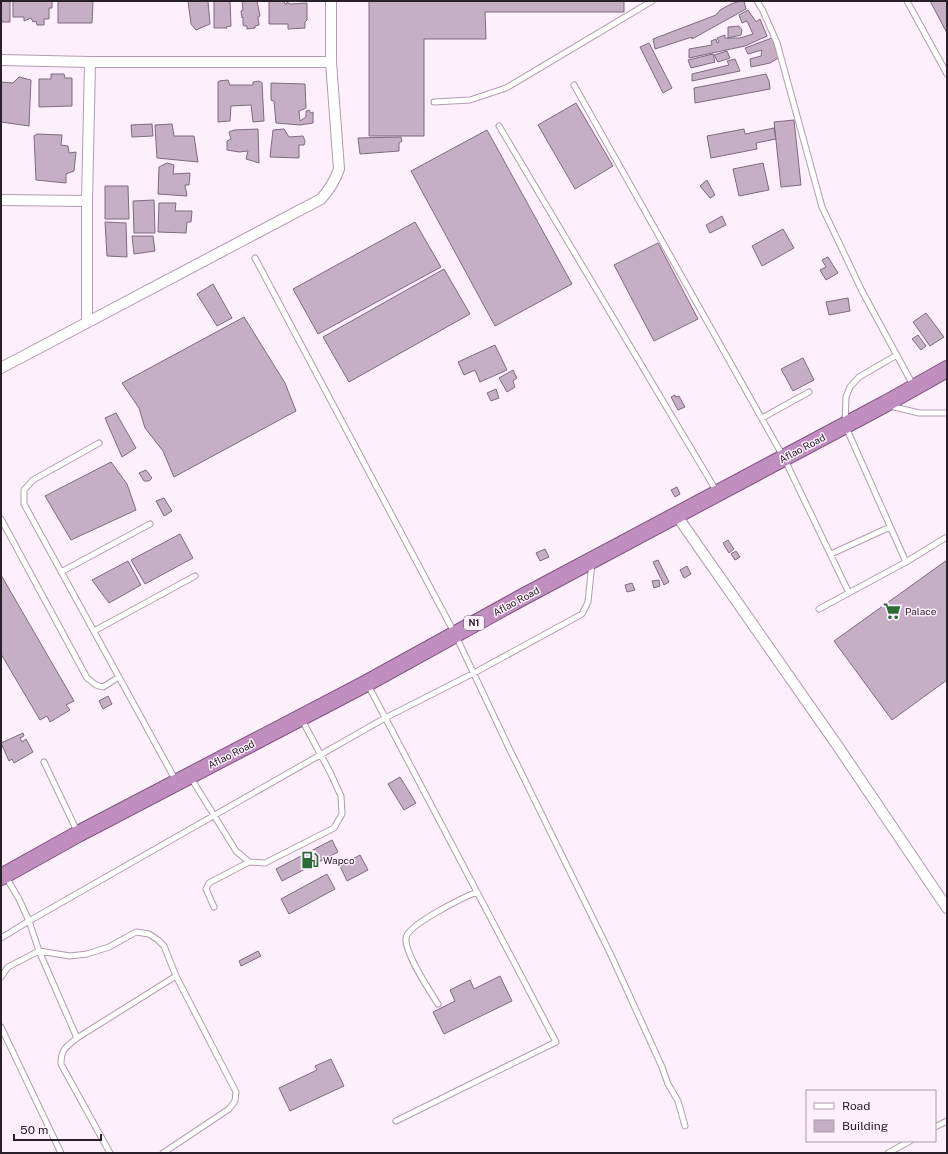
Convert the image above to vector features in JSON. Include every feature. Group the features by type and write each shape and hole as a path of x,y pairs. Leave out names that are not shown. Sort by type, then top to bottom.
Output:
{"highway":[{"name":"Aflao Road","path":"3,876 78,834 300,718 592,560 845,426 947,369"}],"street":[{"path":"1,368 321,199 329,191 339,169 331,62 331,1"},
{"path":"1,60 90,62 331,62"},
{"path":"87,322 87,201 90,62"},
{"path":"1,200 87,201"},
{"path":"677,516 837,745 947,908"}],"lane":[{"path":"434,102 470,100 506,88 652,1"},
{"path":"757,1 777,43 822,206 862,291 915,387"},
{"path":"907,1 947,74"},
{"path":"574,85 784,458 849,593"},
{"path":"500,126 718,494"},
{"path":"255,258 455,634 554,841 611,955 662,1067 668,1084 678,1102 685,1126"},
{"path":"897,355 859,377 850,387 846,397 845,426 906,562"},
{"path":"762,418 809,392"},
{"path":"885,404 919,413 947,413"},
{"path":"99,443 33,480 24,490 24,504 119,677 183,779 214,816 236,851 249,862"},
{"path":"1,520 87,678 96,685 103,687 119,677"},
{"path":"62,572 150,524"},
{"path":"831,554 890,527"},
{"path":"819,609 906,562 945,538"},
{"path":"1,938 385,718 474,673 582,614 588,602 592,560"},
{"path":"94,631 196,576"},
{"path":"367,682 556,1042 396,1121"},
{"path":"214,907 206,889 208,883 249,862 265,863 334,828 342,814 341,796 330,772 300,718"},
{"path":"44,762 78,834"},
{"path":"3,876 19,899 29,921 39,951 77,1038"},
{"path":"438,1004 415,964 406,944 406,936 410,930 432,916 477,892"},
{"path":"1,977 8,967 39,951 70,956 87,954 109,946 136,932 149,934 164,946 176,976 236,1092 235,1100 229,1109 163,1153"},
{"path":"110,1153 62,1064 61,1054 64,1048 77,1038 176,976"},
{"path":"1,1027 61,1153"},
{"path":"936,1127 947,1121"},
{"path":"888,1153 908,1142"}],"building":[{"path":"1,1 10,1 10,22 1,22"},
{"path":"13,1 52,1 52,8 49,8 49,19 44,19 44,25 37,25 36,21 33,22 31,18 24,21 24,17 13,17"},
{"path":"58,1 93,1 92,23 58,23"},
{"path":"188,1 208,1 210,24 196,30 191,24"},
{"path":"214,1 230,1 231,26 226,27 227,28 214,28"},
{"path":"242,1 257,1 260,16 258,17 259,25 255,26 255,28 247,29 247,26 243,25 241,11 243,10"},
{"path":"269,1 284,1 285,4 287,4 287,2 290,4 307,3 307,20 305,22 305,28 288,29 288,24 269,24"},
{"path":"369,1 624,1 624,12 485,12 486,39 424,39 424,136 369,136"},
{"path":"740,1 744,1 746,9 692,39 692,37 655,49 653,39 716,15 720,10"},
{"path":"930,1 947,1 947,33"},
{"path":"748,10 756,22 760,19 767,36 745,46 689,58 689,49 712,45 711,41 716,39 717,43 719,42 717,38 725,35 725,38 740,38 753,34 747,21 742,23 739,15"},
{"path":"739,26 742,30 741,35 728,38 728,27"},
{"path":"772,38 780,57 770,63 751,67 750,59 761,56 762,50 748,54 745,48"},
{"path":"649,43 672,88 663,93 640,47"},
{"path":"727,51 730,58 718,62 714,55"},
{"path":"713,54 715,62 691,68 688,60"},
{"path":"735,59 740,71 692,81 692,74 729,65 727,61"},
{"path":"51,74 64,74 65,78 72,78 72,106 39,107 39,79 51,79"},
{"path":"766,74 770,89 695,103 694,88"},
{"path":"19,77 31,80 29,126 1,122 1,82 13,83"},
{"path":"228,80 230,85 253,85 253,82 259,81 262,83 264,121 253,122 251,105 231,106 230,121 218,122 218,82"},
{"path":"271,83 305,84 306,108 299,111 300,121 306,117 306,111 309,110 311,113 313,112 313,123 300,125 276,123 274,101 271,100"},
{"path":"576,103 613,166 575,189 538,125"},
{"path":"794,120 801,185 781,187 774,122"},
{"path":"152,124 153,136 132,137 131,125"},
{"path":"172,124 174,136 194,136 198,162 157,158 155,125"},
{"path":"774,128 776,139 756,143 757,149 711,158 707,136 744,129 745,134"},
{"path":"258,129 259,163 246,159 248,151 239,152 227,150 227,141 231,139 229,132 234,130"},
{"path":"284,129 289,137 303,136 305,141 304,145 299,145 299,158 270,157 273,130"},
{"path":"487,130 572,284 495,326 411,171"},
{"path":"37,134 62,135 61,145 68,146 69,153 76,152 74,171 66,174 66,183 36,180 34,136"},
{"path":"401,137 402,141 399,143 399,151 360,154 358,138"},
{"path":"167,163 174,165 173,174 190,173 189,185 185,185 187,196 158,194 159,167"},
{"path":"763,163 769,190 739,196 733,169"},
{"path":"707,180 715,195 710,198 700,186"},
{"path":"105,186 128,186 129,219 105,219"},
{"path":"154,200 155,233 134,233 133,201"},
{"path":"159,203 176,203 175,211 192,211 191,222 187,222 186,233 158,232"},
{"path":"722,216 726,225 710,233 706,225"},
{"path":"105,222 126,223 127,257 107,256"},
{"path":"415,222 441,267 318,334 293,289"},
{"path":"783,229 794,248 762,266 752,246"},
{"path":"132,236 153,236 155,251 134,254"},
{"path":"658,243 698,319 654,341 614,265"},
{"path":"828,257 838,273 826,280 820,270 826,267 822,260"},
{"path":"444,269 470,314 349,382 323,337"},
{"path":"213,284 232,318 217,326 197,294"},
{"path":"848,298 850,311 829,315 826,302"},
{"path":"926,313 944,337 930,346 913,322"},
{"path":"244,317 285,383 296,411 174,477 163,451 145,428 139,408 122,383"},
{"path":"918,335 926,346 921,350 912,339"},
{"path":"495,345 507,370 480,382 475,370 464,375 458,362"},
{"path":"803,358 814,380 793,391 781,369"},
{"path":"513,370 517,378 513,381 515,387 507,392 499,378"},
{"path":"496,389 499,398 491,401 487,393"},
{"path":"675,395 676,397 679,396 685,407 678,410 671,397"},
{"path":"116,413 136,448 122,457 105,418"},
{"path":"111,462 127,484 136,510 71,540 45,496"},
{"path":"146,470 152,478 149,481 144,481 139,473"},
{"path":"677,487 680,494 675,497 671,490"},
{"path":"164,498 172,511 164,516 156,501"},
{"path":"180,534 193,558 145,584 131,560"},
{"path":"728,540 734,549 729,553 723,543"},
{"path":"545,549 549,557 540,561 536,553"},
{"path":"736,551 740,557 735,560 731,554"},
{"path":"658,560 669,582 664,585 653,562"},
{"path":"947,560 947,680 892,720 834,641"},
{"path":"128,561 141,585 109,603 92,580"},
{"path":"687,566 691,574 684,578 680,570"},
{"path":"1,575 74,701 66,705 70,710 50,722 47,716 40,720 1,654"},
{"path":"659,580 660,586 654,588 652,581"},
{"path":"632,583 635,590 627,592 625,585"},
{"path":"108,696 112,704 103,709 99,701"},
{"path":"23,733 24,736 20,738 22,742 26,739 33,752 14,763 12,759 9,761 1,743"},
{"path":"400,777 416,803 404,810 388,784"},
{"path":"332,840 338,852 282,881 276,869"},
{"path":"360,855 368,870 347,881 340,866"},
{"path":"327,874 335,889 289,914 281,899"},
{"path":"258,951 261,956 241,966 239,961"},
{"path":"500,976 512,1001 444,1034 433,1012 455,1001 450,990 470,980 474,989"},
{"path":"331,1059 344,1086 290,1111 279,1088 317,1070 315,1066"}],"place":[{"name":"Palace","path":"892,611"},
{"name":"Wapco","path":"310,860"}]}
